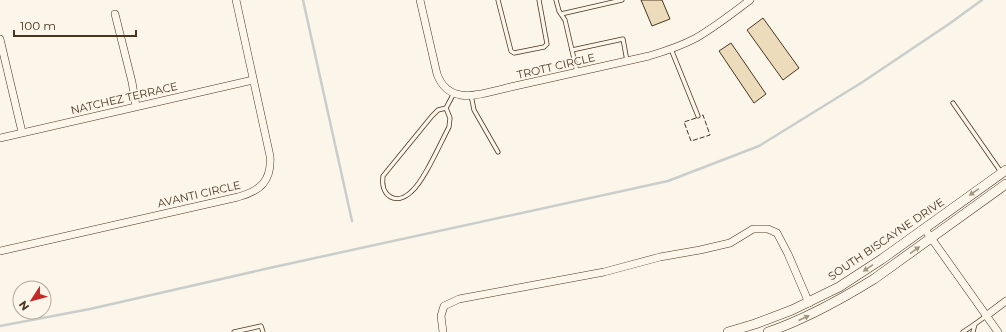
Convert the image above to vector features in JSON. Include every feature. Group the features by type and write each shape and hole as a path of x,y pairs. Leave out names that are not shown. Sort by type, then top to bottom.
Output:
{"street":[{"name":"AVANTI CIRCLE","path":"0,251 238,198 250,194 258,189 268,176 271,163 236,0"},
{"path":"420,0 437,74 443,86 454,93"},
{"name":"TROTT CIRCLE","path":"454,93 463,96 471,95 650,56 671,49 695,38 750,0"},
{"path":"115,14 132,82 136,106"},
{"path":"0,39 22,132"},
{"name":"NATCHEZ TERRACE","path":"0,138 253,80"},
{"name":"SOUTH BISCAYNE DRIVE","path":"728,332 745,330 809,303 853,278 1004,171"},
{"path":"768,332 814,313 854,292 1006,184"},
{"path":"924,228 998,332"},
{"path":"443,332 441,316 444,306 459,298 604,272 660,256 700,250 730,242 753,229 768,229 777,233 788,254 809,303"},
{"path":"986,316 1006,301"}],"lane":[{"path":"498,0 511,51 514,53 547,44 539,0"},
{"path":"556,0 558,11 565,20 577,72"},
{"path":"561,14 622,0"},
{"path":"572,50 623,39 627,61"},
{"path":"671,49 698,116"},
{"path":"446,108 450,118 449,127 419,184 405,197 397,199 390,197 384,191 382,183 383,176 432,116 438,110 446,108 454,93"},
{"path":"471,95 474,110 498,152"},
{"path":"953,103 1004,171"},
{"path":"963,332 986,316"},
{"path":"973,332 975,324"},
{"path":"234,332 261,326 263,332"}],"building":[{"path":"641,0 662,0 670,19 652,26"},
{"path":"763,18 799,68 783,80 747,30"},
{"path":"731,43 766,94 754,103 719,51"}],"waterway":[{"path":"303,0 352,221"},
{"path":"0,326 90,309 274,267 668,181 759,146 861,83 982,0"}],"fence":[{"path":"696,118 684,122 691,141 710,135 703,115 700,116"}]}
